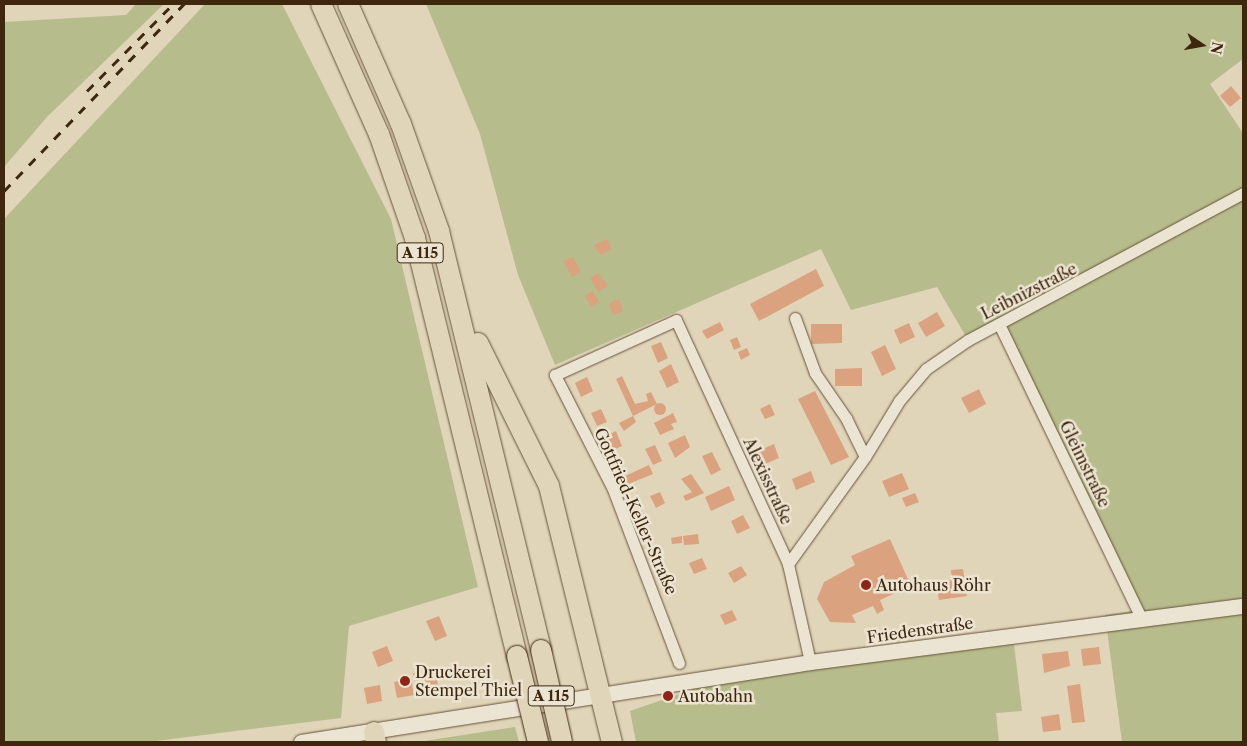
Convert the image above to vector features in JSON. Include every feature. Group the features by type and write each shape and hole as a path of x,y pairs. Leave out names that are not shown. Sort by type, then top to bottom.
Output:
{"highway":[{"name":"A 115","path":"321,4 379,134 415,238 538,742"},
{"name":"A 115","path":"348,4 411,149 458,298 562,742"},
{"path":"458,298 506,406 542,466 602,695 612,742"}],"main road":[{"name":"Friedenstraße","path":"301,742 375,737 473,717 810,662 1243,606"}],"street":[{"name":"Leibnizstraße","path":"788,564 865,457 899,401 926,369 999,324 1243,193"},
{"path":"795,318 815,373 846,418 865,457"},
{"name":"Alexisstraße","path":"555,375 676,320 788,564 810,662"},
{"name":"Gleimstraße","path":"999,324 1141,618"},
{"name":"Gottfried-Keller-Straße","path":"555,375 612,488 679,663"}],"green space":[{"path":"136,4 164,4 47,117 4,167 4,22 126,15"},
{"path":"205,4 282,4 391,219 478,587 349,626 341,718 148,742 4,742 4,219"},
{"path":"426,4 1243,4 1243,59 1210,84 1243,133 1243,742 1122,742 1105,615 1138,610 999,324 968,340 937,287 851,310 821,249 555,365 518,275 480,134"},
{"path":"1014,644 1022,711 996,713 999,742 636,742 630,711 720,680"},
{"path":"515,727 519,742 418,742"}],"building":[{"path":"1231,86 1241,98 1230,107 1220,96"},
{"path":"607,239 612,249 600,255 594,245"},
{"path":"573,257 581,272 572,277 563,261"},
{"path":"816,269 824,286 759,321 750,304"},
{"path":"598,273 608,286 598,292 590,278"},
{"path":"593,291 599,302 591,307 585,296"},
{"path":"619,299 623,311 613,315 609,303"},
{"path":"937,312 945,326 926,337 918,323"},
{"path":"720,322 724,330 707,339 702,331"},
{"path":"909,323 915,337 900,344 894,330"},
{"path":"811,324 842,324 842,343 811,344"},
{"path":"737,337 741,347 734,350 730,340"},
{"path":"661,342 668,358 658,363 651,346"},
{"path":"885,345 896,369 882,376 871,352"},
{"path":"747,348 750,355 741,360 738,352"},
{"path":"671,364 679,382 667,388 659,371"},
{"path":"862,368 862,386 835,386 835,369"},
{"path":"622,376 635,404 648,401 646,394 651,392 657,404 633,416 616,379"},
{"path":"587,377 593,391 581,397 575,383"},
{"path":"979,389 986,404 969,413 961,398"},
{"path":"815,391 849,457 831,465 798,399"},
{"path":"660,403 666,409 660,415 654,409"},
{"path":"770,404 775,415 765,419 760,409"},
{"path":"601,409 607,422 597,426 591,413"},
{"path":"673,413 677,422 671,424 674,429 660,435 654,423"},
{"path":"633,416 636,422 624,431 619,423"},
{"path":"616,431 622,446 609,452 602,438"},
{"path":"685,435 690,447 675,458 668,443"},
{"path":"774,444 779,458 763,465 758,451"},
{"path":"655,445 662,461 653,465 645,449"},
{"path":"712,452 721,470 711,475 702,456"},
{"path":"622,458 624,465 614,469 612,462"},
{"path":"649,465 653,474 626,485 623,477"},
{"path":"811,471 815,482 796,490 792,479"},
{"path":"902,473 909,489 889,497 882,481"},
{"path":"691,474 704,493 686,501 683,496 692,492 681,479"},
{"path":"729,486 735,500 711,511 705,497"},
{"path":"660,492 665,503 656,508 650,496"},
{"path":"915,493 919,502 906,507 902,498"},
{"path":"743,515 750,528 737,534 731,521"},
{"path":"698,534 699,544 684,545 683,536"},
{"path":"682,536 682,543 672,544 671,538"},
{"path":"890,539 911,586 880,600 884,610 877,614 873,606 852,615 856,623 830,622 817,599 824,582 855,565 851,556"},
{"path":"702,558 707,569 694,574 689,563"},
{"path":"741,566 747,575 734,583 728,573"},
{"path":"963,569 967,596 939,600 936,583 952,580 951,570"},
{"path":"732,610 737,620 725,625 720,615"},
{"path":"439,616 447,636 435,641 426,621"},
{"path":"387,646 393,661 378,667 372,652"},
{"path":"1099,647 1101,664 1083,666 1081,649"},
{"path":"1068,651 1070,666 1044,673 1042,654"},
{"path":"420,671 422,680 414,681 413,673"},
{"path":"436,673 439,693 426,695 423,675"},
{"path":"411,679 414,695 397,698 394,682"},
{"path":"1080,684 1085,722 1072,723 1067,686"},
{"path":"380,685 382,701 367,704 364,688"},
{"path":"1059,714 1061,730 1043,732 1041,717"}],"railway":[{"path":"87,91 173,4"},
{"path":"4,191 184,4"}],"place":[{"name":"Autohaus Röhr","path":"866,585"},
{"name":"Druckerei Stempel Thiel","path":"405,681"},
{"name":"Autobahn","path":"668,696"}]}
